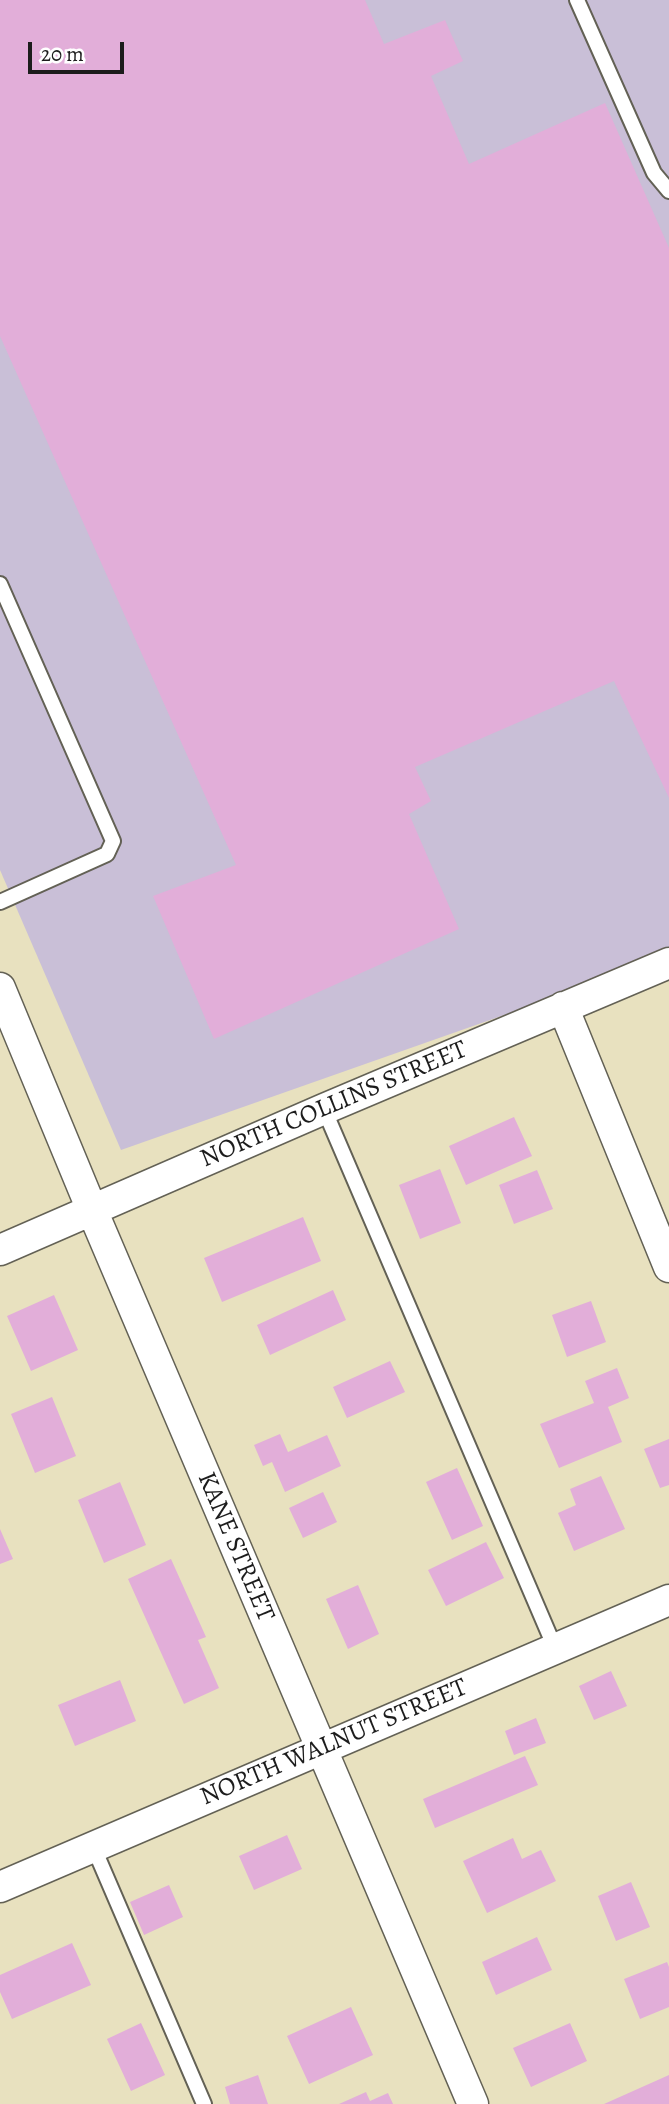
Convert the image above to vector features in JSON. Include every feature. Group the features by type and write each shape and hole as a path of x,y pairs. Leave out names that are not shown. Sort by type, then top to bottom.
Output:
{"street":[{"name":"NORTH COLLINS STREET","path":"0,1250 669,963"},
{"name":"KANE STREET","path":"0,988 473,2104"},
{"path":"563,1007 669,1267"},
{"name":"NORTH WALNUT STREET","path":"0,1887 669,1600"}],"lane":[{"path":"577,0 654,173 669,191"},
{"path":"0,584 113,841 107,854 0,902"},
{"path":"324,1109 555,1648"},
{"path":"93,1846 204,2104"}],"shaded area":[{"path":"0,0 669,0 669,957 121,1150 0,870"}],"building":[{"path":"0,0 365,0 384,44 445,20 463,61 431,76 469,164 605,103 669,248 669,798 614,681 415,767 431,801 409,814 459,929 214,1039 153,896 236,865 0,336"},
{"path":"514,1117 532,1156 466,1185 449,1146"},
{"path":"440,1169 461,1223 420,1239 399,1185"},
{"path":"537,1170 553,1209 514,1224 499,1185"},
{"path":"303,1217 321,1261 222,1302 204,1258"},
{"path":"333,1290 346,1320 270,1355 257,1325"},
{"path":"54,1295 78,1350 31,1371 7,1316"},
{"path":"591,1301 606,1342 567,1357 552,1315"},
{"path":"390,1361 405,1392 347,1418 333,1387"},
{"path":"617,1368 629,1398 608,1407 622,1442 559,1468 540,1424 594,1403 585,1381"},
{"path":"52,1397 76,1456 35,1473 11,1414"},
{"path":"280,1434 288,1452 327,1435 341,1466 285,1492 272,1462 263,1466 254,1445"},
{"path":"669,1439 669,1485 660,1488 644,1449"},
{"path":"457,1468 483,1526 452,1540 426,1482"},
{"path":"601,1476 625,1529 574,1551 558,1513 576,1505 570,1489"},
{"path":"120,1482 146,1545 104,1563 78,1500"},
{"path":"323,1492 337,1522 303,1538 289,1508"},
{"path":"0,1529 13,1559 0,1564"},
{"path":"486,1542 504,1578 446,1606 428,1570"},
{"path":"171,1559 206,1637 198,1640 219,1688 184,1704 128,1579"},
{"path":"358,1585 379,1634 348,1649 326,1599"},
{"path":"611,1671 627,1706 594,1720 579,1686"},
{"path":"120,1680 136,1721 75,1746 58,1705"},
{"path":"536,1718 546,1743 514,1755 505,1731"},
{"path":"525,1756 538,1785 435,1828 423,1799"},
{"path":"287,1835 302,1869 254,1890 239,1856"},
{"path":"513,1838 522,1859 541,1850 556,1881 487,1913 463,1861"},
{"path":"631,1882 650,1927 616,1941 598,1896"},
{"path":"169,1885 183,1917 144,1935 130,1902"},
{"path":"537,1937 552,1970 496,1995 482,1962"},
{"path":"72,1943 91,1985 12,2019 0,1992 0,1975"},
{"path":"667,1962 669,2007 640,2019 624,1979"},
{"path":"351,2007 373,2055 309,2084 287,2036"},
{"path":"141,2023 165,2075 131,2091 107,2039"},
{"path":"570,2023 587,2061 531,2087 513,2048"},
{"path":"258,2075 268,2104 230,2104 225,2087"},
{"path":"669,2075 669,2104 604,2104"},
{"path":"366,2092 370,2101 388,2093 393,2104 339,2104"}]}
